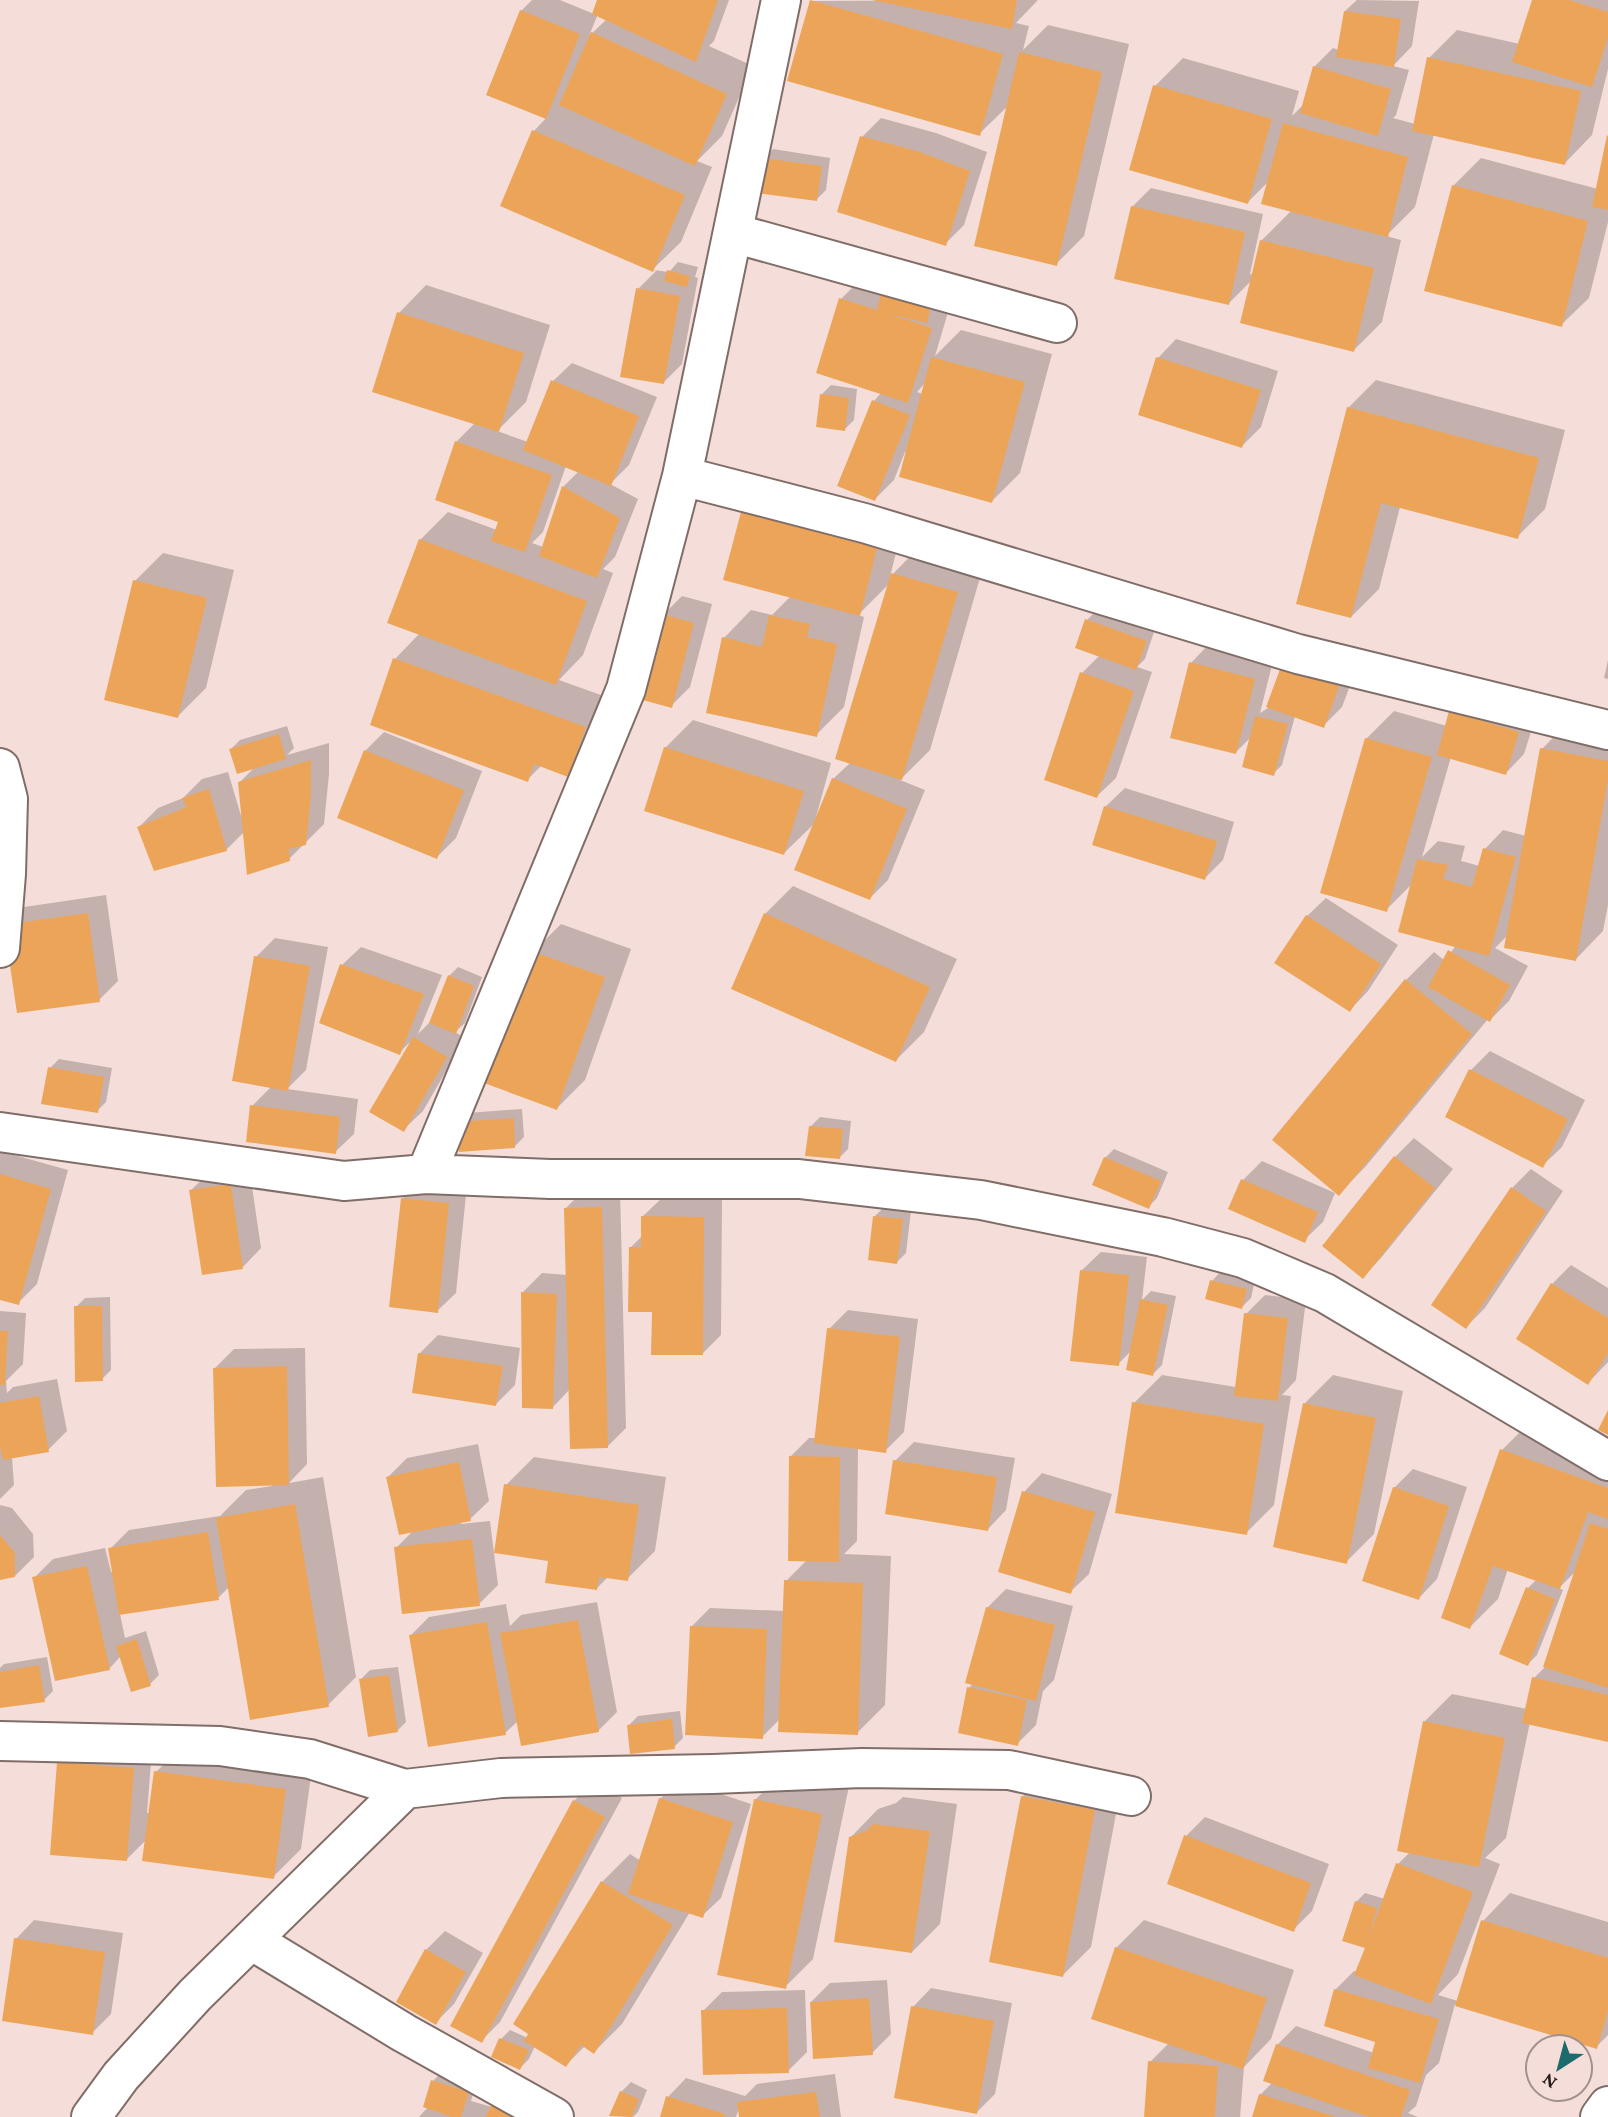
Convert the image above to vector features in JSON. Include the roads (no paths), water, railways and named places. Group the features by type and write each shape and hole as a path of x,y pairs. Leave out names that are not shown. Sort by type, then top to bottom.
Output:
{"street":[{"path":"426,1174 626,689 682,476 781,0"},
{"path":"733,233 1057,323"},
{"path":"682,476 864,523 1298,654 1608,730"},
{"path":"0,768 8,799 0,948"},
{"path":"0,1132 344,1181 426,1174 550,1179 799,1179 981,1200 1163,1237 1243,1258 1325,1293 1608,1461"},
{"path":"0,1741 220,1746 310,1759 405,1789 501,1778 862,1768 1009,1770 1131,1796"},
{"path":"91,2117 121,2076 195,1995 405,1789"},
{"path":"251,1940 404,2033 554,2117"},
{"path":"1600,2117 1608,2106"}]}
